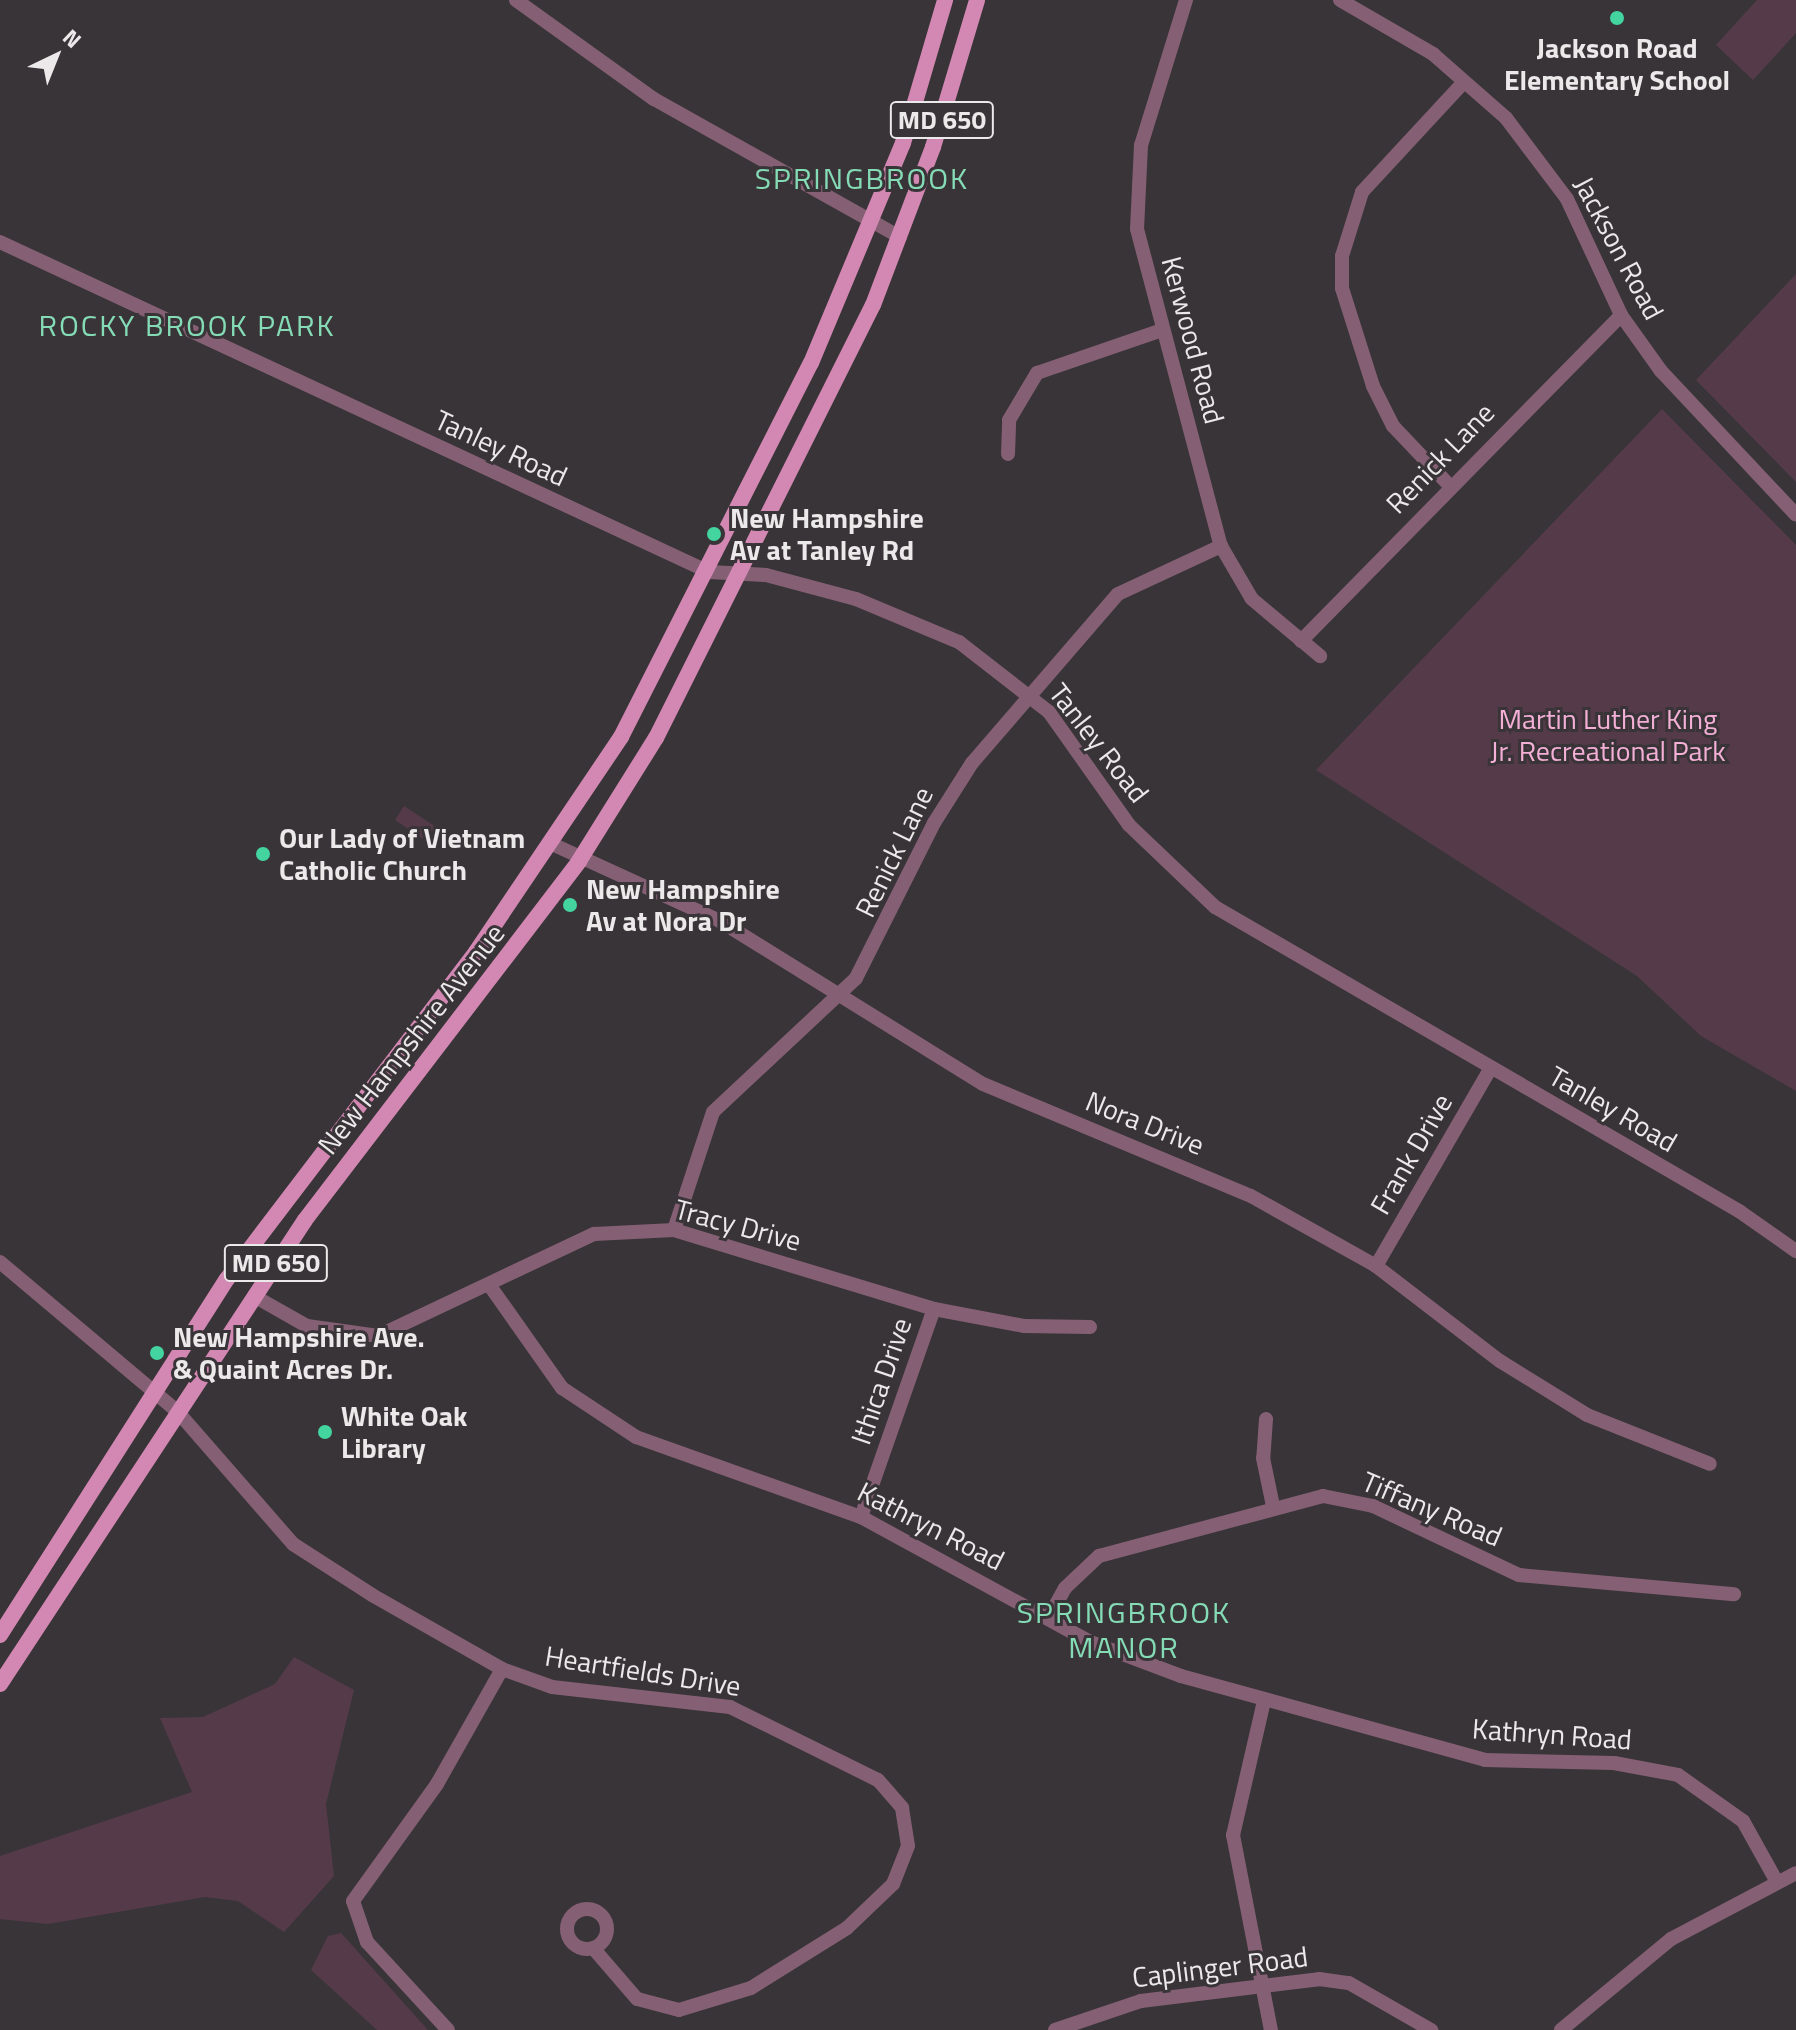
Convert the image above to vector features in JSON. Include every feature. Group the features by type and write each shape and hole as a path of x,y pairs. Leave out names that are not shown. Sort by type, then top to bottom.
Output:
{"main road":[{"name":"New Hampshire Avenue","path":"0,1635 152,1390 340,1125 552,844 621,737 709,572 871,221 945,0"},
{"name":"New Hampshire Avenue","path":"0,1684 254,1296 364,1142 579,861 656,738 741,574 900,237 977,0"},
{"path":"340,1125 364,1142"}],"street":[{"path":"516,0 654,99 900,237"},
{"name":"Kerwood Road","path":"1186,0 1133,189 1162,330 1221,546 1252,599 1320,656"},
{"name":"Jackson Road","path":"1340,0 1433,54 1506,118 1567,199 1621,315 1691,410 1796,515"},
{"path":"1449,485 1393,426 1373,386 1342,288 1342,256 1362,192 1464,82"},
{"name":"Tanley Road","path":"0,242 709,572 741,574 916,621 991,662 1031,696 1129,825 1215,907 1796,1251"},
{"name":"Renick Lane","path":"1301,641 1449,485 1621,315"},
{"path":"1008,454 1009,420 1037,373 1162,330"},
{"name":"Renick Lane","path":"674,1230 713,1112 836,1000 890,922 949,795 1118,594 1221,546"},
{"name":"Nora Drive","path":"552,844 579,861 720,921 836,1000 983,1084 1238,1190 1376,1266 1500,1361 1587,1415 1710,1464"},
{"name":"Frank Drive","path":"1376,1266 1490,1069"},
{"name":"Tracy Drive","path":"254,1296 307,1326 378,1336 490,1286 594,1234 674,1230 934,1309 1024,1326 1090,1327"},
{"name":"Heartfields Drive","path":"0,1262 177,1411 293,1544 502,1669 552,1687 730,1707 878,1780 902,1808 908,1846 893,1884 847,1928 751,1988 679,2010 637,1999 593,1948"},
{"name":"Kathryn Road","path":"490,1286 538,1362 596,1415 636,1437 861,1517 1129,1658 1264,1701 1485,1760 1614,1763 1678,1775 1743,1821 1777,1882"},
{"name":"Ithica Drive","path":"861,1517 934,1309"},
{"path":"1266,1419 1273,1506"},
{"name":"Tiffany Road","path":"1049,1617 1065,1588 1099,1556 1273,1506 1350,1498 1546,1581 1734,1594"},
{"path":"448,2030 367,1942 353,1901 437,1784 502,1669"},
{"path":"1264,1701 1233,1835 1265,1984 1271,2030"},
{"path":"1561,2030 1636,1963 1796,1873"},
{"name":"Caplinger Road","path":"1055,2030 1141,2001 1265,1984 1349,1983 1431,2030"}],"green space":[{"path":"1757,0 1796,0 1796,33 1753,80 1716,45"},
{"path":"1796,274 1796,482 1696,380"},
{"name":"Martin Luther King Jr. Recreational Park","path":"1662,409 1796,545 1796,1091 1701,1036 1637,976 1316,770"},
{"path":"404,806 436,827 426,841 395,820"},
{"path":"294,1657 354,1690 326,1804 334,1876 284,1932 238,1901 205,1897 48,1924 0,1919 0,1856 192,1792 160,1718 203,1717 275,1684"},
{"path":"341,1933 428,2030 377,2030 311,1970 328,1936"}],"place":[{"name":"Jackson Road Elementary School","path":"1617,18"},
{"name":"New Hampshire Av at Tanley Rd","path":"714,534"},
{"name":"Our Lady of Vietnam Catholic Church","path":"263,854"},
{"name":"New Hampshire Av at Nora Dr","path":"570,905"},
{"name":"New Hampshire Ave. & Quaint Acres Dr.","path":"157,1353"},
{"name":"White Oak Library","path":"325,1432"}],"district":[{"name":"SPRINGBROOK","path":"862,178"},
{"name":"ROCKY BROOK PARK","path":"187,325"},
{"name":"SPRINGBROOK MANOR","path":"1124,1629"}]}
